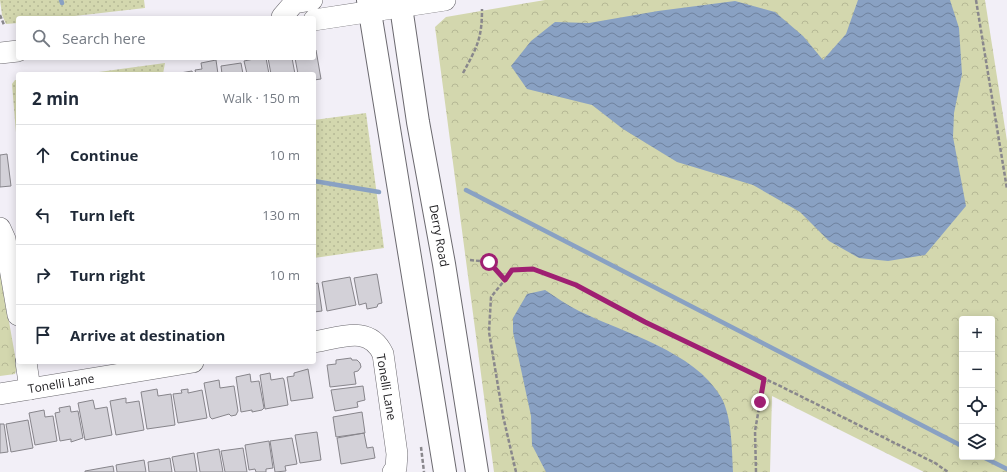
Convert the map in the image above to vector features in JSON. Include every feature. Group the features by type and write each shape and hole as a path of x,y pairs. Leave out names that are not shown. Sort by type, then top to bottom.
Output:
{"main road":[{"name":"Derry Road","path":"401,3 418,122 444,264 477,472"},
{"path":"369,6 444,472"}],"street":[{"path":"283,16 294,3 312,0"},
{"path":"316,19 369,6 445,0"},
{"path":"0,52 16,51"},
{"path":"0,228 5,239 16,303"},
{"name":"Tonelli Lane","path":"316,342 360,335 369,338 383,354 398,454 396,468 393,472"},
{"path":"26,364 30,389"},
{"name":"Tonelli Lane","path":"0,394 181,364"}],"path":[{"path":"976,0 1007,189"},
{"path":"463,73 478,44 482,26 482,9"},
{"path":"0,15 4,25"},
{"path":"470,260 489,262 505,280"},
{"path":"516,472 503,416 489,332 491,297 512,270 533,269 569,282 645,322 935,463 948,472"},
{"path":"756,472 755,431 764,379"}],"green space":[{"path":"0,0 144,0 145,8 75,16 16,16 16,23 6,24 2,15"},
{"path":"545,0 985,0 1007,141 1007,472 924,472 772,396 770,472 494,472 435,27 446,17"},
{"path":"165,63 163,72 99,72"},
{"path":"16,80 16,133 12,84"},
{"path":"366,113 384,248 316,258 316,120"},
{"path":"0,270 17,367 15,374 0,376"}],"water":[{"path":"858,0 950,0 959,28 962,74 954,113 953,137 966,206 925,255 888,261 859,258 829,241 800,212 753,185 677,162 623,129 592,105 527,89 511,66 531,41 555,22 589,23 658,11 735,1 775,12 803,36 823,60 846,34"},
{"path":"545,290 579,311 657,345 676,355 694,367 709,381 725,405 731,434 733,472 546,472 532,445 531,416 513,332 513,318 527,294"}],"building":[{"path":"316,50 321,79 316,80 316,72 298,72 295,60 316,60"},
{"path":"216,60 218,72 196,72 195,70 202,69 201,63"},
{"path":"266,60 269,72 247,72 244,61"},
{"path":"268,60 292,60 295,72 271,72"},
{"path":"241,63 243,72 222,72 221,66"},
{"path":"7,154 11,186 0,187 0,155"},
{"path":"377,274 382,303 378,304 377,307 367,309 366,303 359,305 354,278"},
{"path":"350,277 356,305 327,311 322,282"},
{"path":"318,283 322,311 316,312 316,284"},
{"path":"351,358 352,360 357,360 361,367 358,371 354,372 356,384 330,387 327,365 336,364 336,360"},
{"path":"308,369 313,398 291,401 287,377 294,376 294,373"},
{"path":"270,373 271,380 283,378 288,405 265,409 260,375"},
{"path":"250,374 251,382 259,381 264,408 262,410 252,412 252,410 241,412 236,377"},
{"path":"219,380 220,388 234,386 238,411 236,415 231,416 229,414 212,419 210,417 204,383"},
{"path":"363,386 365,400 357,402 358,407 335,411 331,390"},
{"path":"157,389 158,396 171,394 175,425 147,429 141,392"},
{"path":"188,389 188,393 202,390 207,418 178,423 173,394 182,393 181,390"},
{"path":"126,398 126,403 139,401 144,430 116,435 110,401"},
{"path":"93,400 95,409 107,407 112,435 85,440 78,403"},
{"path":"70,406 71,412 78,411 83,438 71,442 71,439 60,441 55,413 60,412 59,408"},
{"path":"44,410 45,417 53,416 57,441 35,445 29,413"},
{"path":"362,412 365,433 336,437 333,417"},
{"path":"28,420 33,448 11,452 6,424"},
{"path":"0,424 4,424 8,452 0,453"},
{"path":"317,432 321,460 300,463 295,435"},
{"path":"364,433 367,448 373,447 375,458 341,464 337,438"},
{"path":"292,438 297,464 285,466 286,471 275,472 270,441"},
{"path":"269,441 273,468 266,469 266,472 256,472 255,469 249,470 245,445"},
{"path":"243,448 247,472 225,472 221,451"},
{"path":"219,449 223,472 200,472 197,453"},
{"path":"194,453 197,472 175,472 172,457"},
{"path":"170,458 172,472 149,472 148,462"},
{"path":"144,460 146,472 117,472 116,465"},
{"path":"113,466 114,472 85,472 85,471"}],"waterway":[{"path":"316,181 379,192"},
{"path":"466,190 959,444"},
{"path":"989,460 1007,469"}],"route":[{"path":"489,262 505,280 512,270 533,269 576,285 645,322 764,379 760,402"}]}
